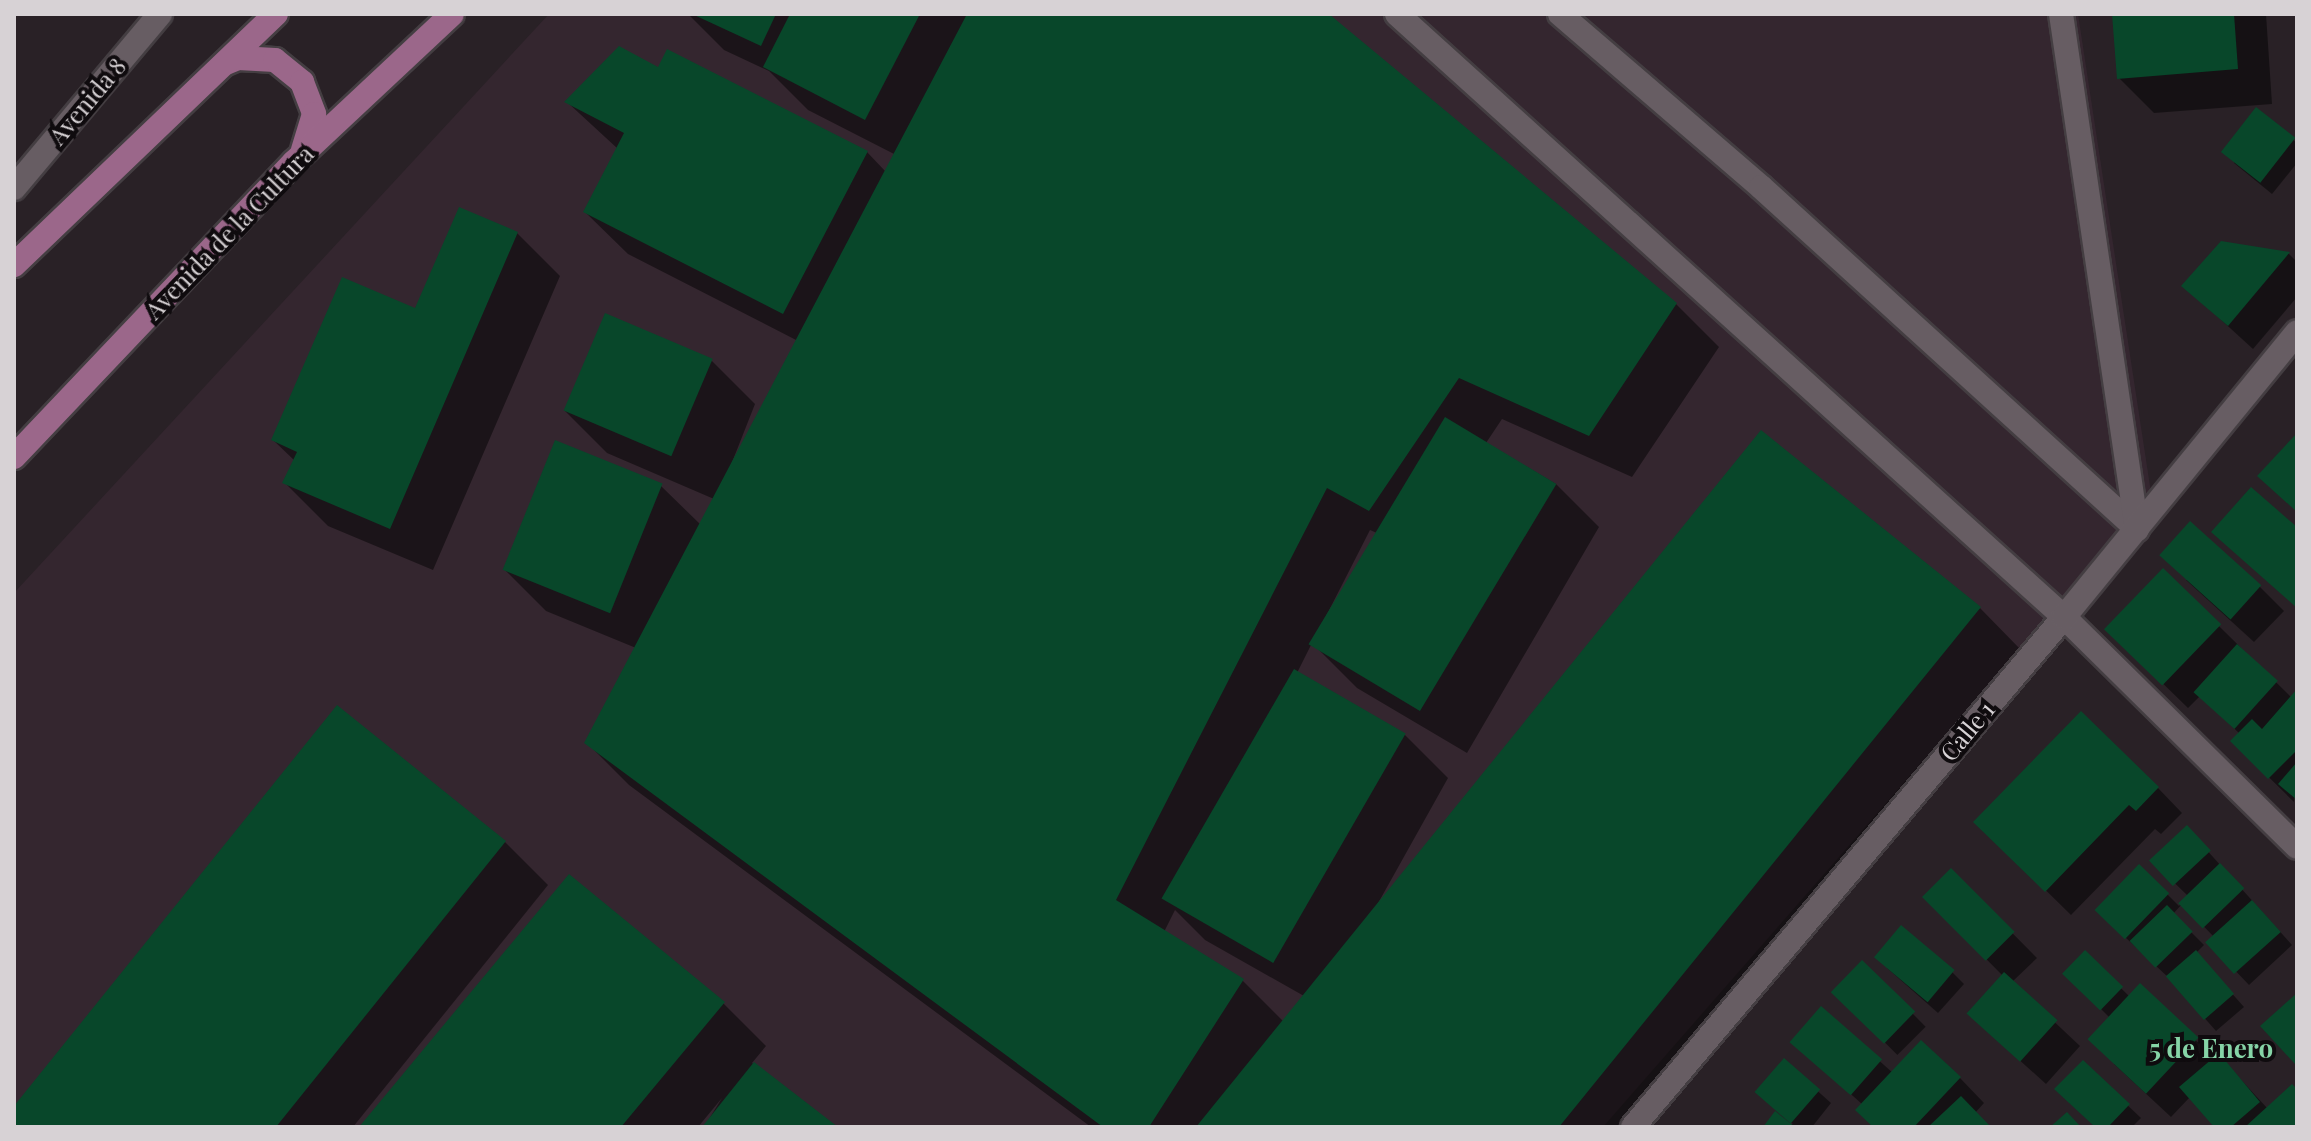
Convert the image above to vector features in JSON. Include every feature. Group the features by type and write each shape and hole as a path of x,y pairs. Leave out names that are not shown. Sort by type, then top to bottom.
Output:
{"main road":[{"path":"14,265 276,14"},
{"name":"Avenida de la Cultura","path":"14,457 294,162 452,14"},
{"path":"223,64 238,58 275,60 302,82 314,114 312,132 294,162"}],"street":[{"name":"Avenida 8","path":"14,188 160,14"},
{"path":"1397,14 2064,617 2297,847"},
{"path":"1560,14 1761,187 2137,529"},
{"path":"2061,14 2137,529"},
{"name":"Calle 1","path":"1633,1127 2064,617 2297,332"}],"shaded area":[{"path":"549,14 2078,14 2152,499 1603,1127 14,1127 14,593"}],"building":[{"path":"692,14 776,14 761,46"},
{"path":"790,14 920,14 865,120 763,67"},
{"path":"967,14 1329,14 1677,303 1589,436 1459,378 1369,511 1327,488 1116,900 1244,979 1149,1127 1103,1127 584,743"},
{"path":"2112,14 2234,14 2238,69 2117,79"},
{"path":"619,46 658,67 667,49 868,151 783,314 583,212 624,133 564,102"},
{"path":"2256,107 2295,138 2260,183 2221,152"},
{"path":"459,207 518,232 390,529 282,483 297,452 271,440 342,277 415,308"},
{"path":"2221,241 2290,252 2228,326 2181,286"},
{"path":"605,313 713,359 671,456 564,411"},
{"path":"1445,417 1556,484 1420,711 1309,644"},
{"path":"1761,430 1981,607 1559,1127 1196,1127"},
{"path":"2297,433 2297,512 2257,476"},
{"path":"555,440 663,483 610,613 503,570"},
{"path":"2251,487 2297,527 2297,608 2211,532"},
{"path":"2190,521 2261,585 2231,619 2159,555"},
{"path":"2163,568 2221,624 2162,685 2104,629"},
{"path":"2237,644 2278,681 2234,729 2194,692"},
{"path":"1294,669 1406,734 1273,963 1162,898"},
{"path":"2297,689 2297,750 2268,779 2230,741 2252,719 2262,729"},
{"path":"337,705 506,841 276,1127 14,1127 14,1106"},
{"path":"2081,711 2159,787 2136,811 2129,805 2045,892 1973,822"},
{"path":"2297,762 2297,800 2278,784"},
{"path":"2187,825 2211,851 2173,886 2149,860"},
{"path":"2220,863 2244,888 2203,928 2178,903"},
{"path":"2139,864 2169,893 2125,939 2095,910"},
{"path":"1951,868 2015,932 1986,961 1922,897"},
{"path":"569,874 725,1002 621,1127 359,1127"},
{"path":"2252,900 2281,932 2234,974 2205,942"},
{"path":"2167,905 2193,932 2155,968 2130,941"},
{"path":"1901,925 1955,970 1928,1002 1874,957"},
{"path":"2085,950 2123,987 2100,1011 2062,974"},
{"path":"2196,950 2234,994 2204,1020 2166,976"},
{"path":"1862,960 1915,1011 1884,1044 1831,992"},
{"path":"2004,972 2058,1020 2020,1062 1967,1014"},
{"path":"2140,983 2199,1038 2146,1094 2087,1039"},
{"path":"2297,993 2297,1062 2295,1064 2260,1026"},
{"path":"1821,1006 1882,1059 1851,1095 1790,1042"},
{"path":"1921,1040 1961,1077 1914,1127 1873,1127 1855,1110"},
{"path":"2219,1053 2260,1102 2231,1127 2214,1127 2179,1087"},
{"path":"1784,1058 1820,1089 1791,1123 1754,1092"},
{"path":"2083,1060 2130,1104 2108,1127 2095,1127 2054,1089"},
{"path":"754,1062 838,1127 702,1127"},
{"path":"2292,1084 2297,1089 2297,1127 2245,1127"},
{"path":"1961,1096 1991,1127 1928,1127"},
{"path":"1775,1111 1795,1127 1763,1127"},
{"path":"2067,1112 2081,1127 2050,1127"}],"district":[{"name":"5 de Enero","path":"2211,1048"}]}
